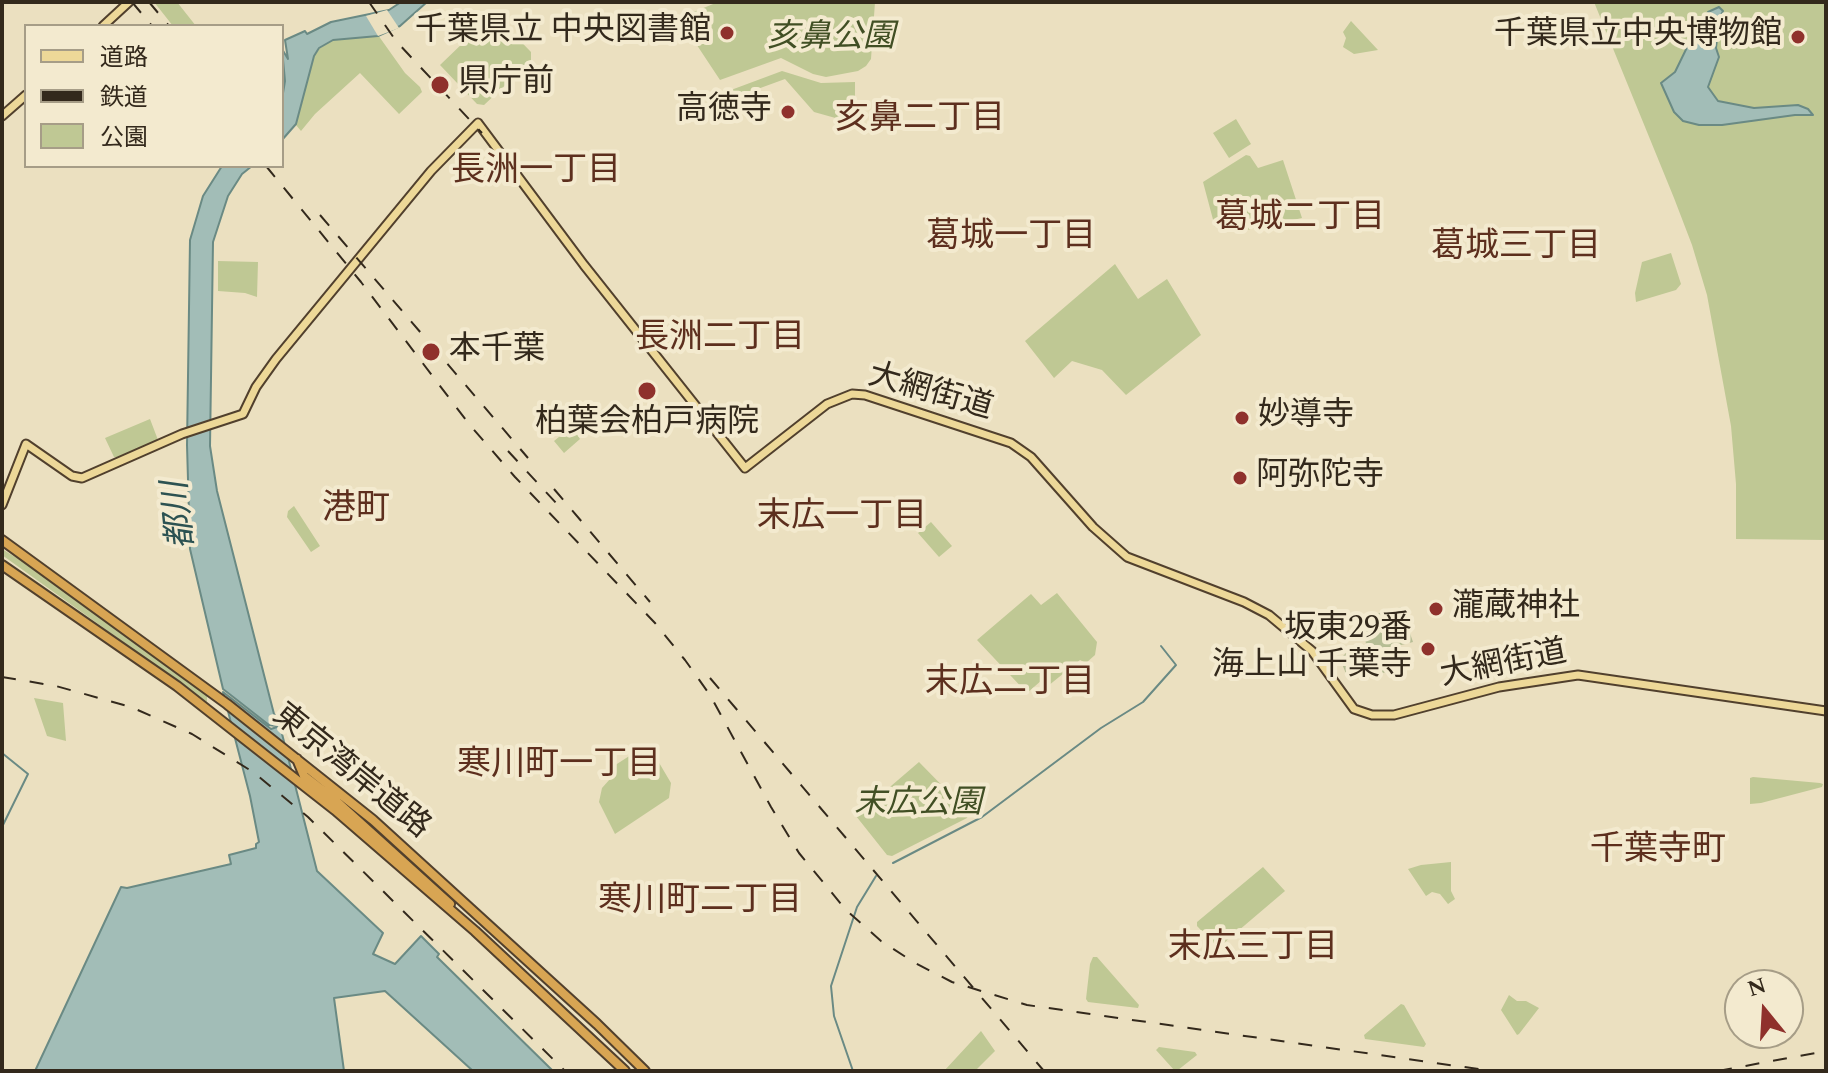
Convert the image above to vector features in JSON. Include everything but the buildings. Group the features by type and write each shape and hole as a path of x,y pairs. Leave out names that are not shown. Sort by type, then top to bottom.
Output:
{"highway":[{"name":"東京湾岸道路","path":"2,540 227,704 413,854 645,1071"},
{"name":"東京湾岸道路","path":"2,565 137,657 293,777 396,861 625,1071"},
{"path":"297,759 304,776 441,894 475,931"}],"main road":[{"path":"105,24 129,2"},
{"path":"2,116 24,97"},
{"name":"大網街道","path":"2,505 26,444 76,478 182,434 243,414 256,387 276,359 431,171 478,123 580,260 745,468 827,404 852,394 865,395 1011,443 1031,457 1093,527 1127,557 1244,602 1269,615 1312,651 1354,709 1372,715 1394,715 1499,687 1578,675 1826,711"}],"green space":[{"path":"154,2 177,2 194,24 171,24"},
{"name":"亥鼻公園","path":"718,2 875,2 871,59 858,71 826,77 781,58 720,80 679,18"},
{"path":"1594,2 1826,2 1826,540 1736,539 1736,484 1731,426 1707,295 1674,198"},
{"path":"491,16 499,19 531,52 531,61 484,105 477,104 440,65"},
{"path":"1351,21 1378,50 1354,54 1343,47 1346,38 1343,32"},
{"path":"378,35 422,92 399,114 360,73 301,131 296,125 314,56 320,48 333,40"},
{"path":"782,71 821,83 855,82 855,115 839,119 814,112 785,79 733,98 731,90"},
{"path":"1236,119 1251,144 1229,158 1213,133"},
{"path":"1246,155 1258,168 1283,160 1302,218 1242,231 1215,227 1203,182"},
{"path":"1671,253 1681,284 1676,290 1636,302 1642,262"},
{"path":"218,261 258,262 257,297 218,291"},
{"path":"1115,264 1138,299 1167,279 1201,335 1126,395 1102,370 1072,361 1054,378 1025,341"},
{"path":"587,414 591,420 576,433 580,439 564,453 554,441"},
{"path":"150,419 158,440 114,457 105,438"},
{"path":"294,506 320,546 311,552 287,517"},
{"path":"931,522 952,546 939,557 918,533"},
{"path":"2,549 43,574 207,696 207,702 2,555"},
{"path":"1057,593 1097,642 1095,655 1086,663 1080,660 1048,686 1042,680 1027,693 977,640 1031,594 1041,605"},
{"path":"1401,607 1413,642 1397,646 1400,667 1366,679 1365,675 1347,676 1340,659 1346,653 1366,646 1364,617"},
{"path":"34,698 63,703 66,741 47,736"},
{"path":"648,744 671,783 669,798 615,834 599,802 602,788 610,779 606,771"},
{"name":"末広公園","path":"919,762 969,813 967,818 892,856 887,855 856,816"},
{"path":"1750,778 1823,784 1822,787 1750,804"},
{"path":"1451,862 1451,891 1455,899 1448,904 1440,894 1432,892 1426,896 1408,869 1421,865"},
{"path":"1263,867 1285,891 1218,948 1197,926 1197,922"},
{"path":"1093,957 1097,957 1139,1005 1138,1008 1088,1002"},
{"path":"1509,995 1539,1008 1517,1035 1501,1010"},
{"path":"1401,1004 1426,1044 1424,1047 1365,1039 1364,1035"},
{"path":"981,1031 995,1051 975,1071 944,1071"},
{"path":"1159,1047 1195,1052 1197,1055 1174,1070 1156,1050"}],"water":[{"path":"401,2 427,2 400,26 378,36 333,40 319,48 314,56 296,124 284,138 284,52 288,59 285,40 305,31 307,34 331,22 389,10"},
{"path":"1719,7 1723,11 1716,48 1719,57 1708,87 1718,101 1754,108 1798,105 1813,115 1699,125 1683,121 1674,112 1661,83 1675,72 1708,12"},
{"path":"221,168 250,168 228,196 213,242 210,446 217,491 274,714 280,721 276,726 269,725 223,689 190,549 187,445 190,240 203,196"},
{"path":"223,692 271,729 280,726 317,871 383,933 373,954 395,964 421,936 439,954 437,957 553,1071 473,1071 385,991 334,998 344,1071 35,1071 121,887 231,864 229,855 256,848 259,842"}],"pier":[{"path":"387,10 399,28 378,36 366,16"}],"waterway":[{"path":"893,863 982,817 1101,728 1143,702 1176,665 1161,646"},
{"path":"2,753 28,774 2,827"},
{"path":"853,1071 834,1016 831,986 857,907 876,876"}],"railway":[{"path":"132,2 150,24"},
{"path":"149,2 167,24"},
{"path":"369,2 396,41 482,133"},
{"path":"268,168 361,282 469,424 515,477 655,623 685,660 710,695 799,853 846,910 881,941 952,982 1027,1005 1492,1071"},
{"path":"320,215 528,458"},
{"path":"508,451 557,504"},
{"path":"554,489 650,602"},
{"path":"2,677 56,686 131,707 192,734 253,772 308,817 565,1071"},
{"path":"710,678 1044,1071"},
{"path":"1718,1071 1826,1051"}],"place":[{"name":"千葉県立 中央図書館","path":"727,33"},
{"name":"千葉県立中央博物館","path":"1798,37"},
{"name":"県庁前","path":"440,85"},
{"name":"高徳寺","path":"788,112"},
{"name":"本千葉","path":"431,352"},
{"name":"柏葉会柏戸病院","path":"647,391"},
{"name":"妙導寺","path":"1242,418"},
{"name":"阿弥陀寺","path":"1240,478"},
{"name":"瀧蔵神社","path":"1436,609"},
{"name":"坂東29番 海上山 千葉寺","path":"1428,649"}],"district":[{"name":"亥鼻二丁目","path":"920,121"},
{"name":"長洲一丁目","path":"536,173"},
{"name":"葛城二丁目","path":"1300,220"},
{"name":"葛城一丁目","path":"1011,239"},
{"name":"葛城三丁目","path":"1516,249"},
{"name":"長洲二丁目","path":"720,340"},
{"name":"港町","path":"356,511"},
{"name":"末広一丁目","path":"842,519"},
{"name":"末広二丁目","path":"1010,685"},
{"name":"寒川町一丁目","path":"559,767"},
{"name":"千葉寺町","path":"1658,852"},
{"name":"寒川町二丁目","path":"700,903"},
{"name":"末広三丁目","path":"1253,950"}],"water label":[{"name":"都川","path":"182,515"}]}
